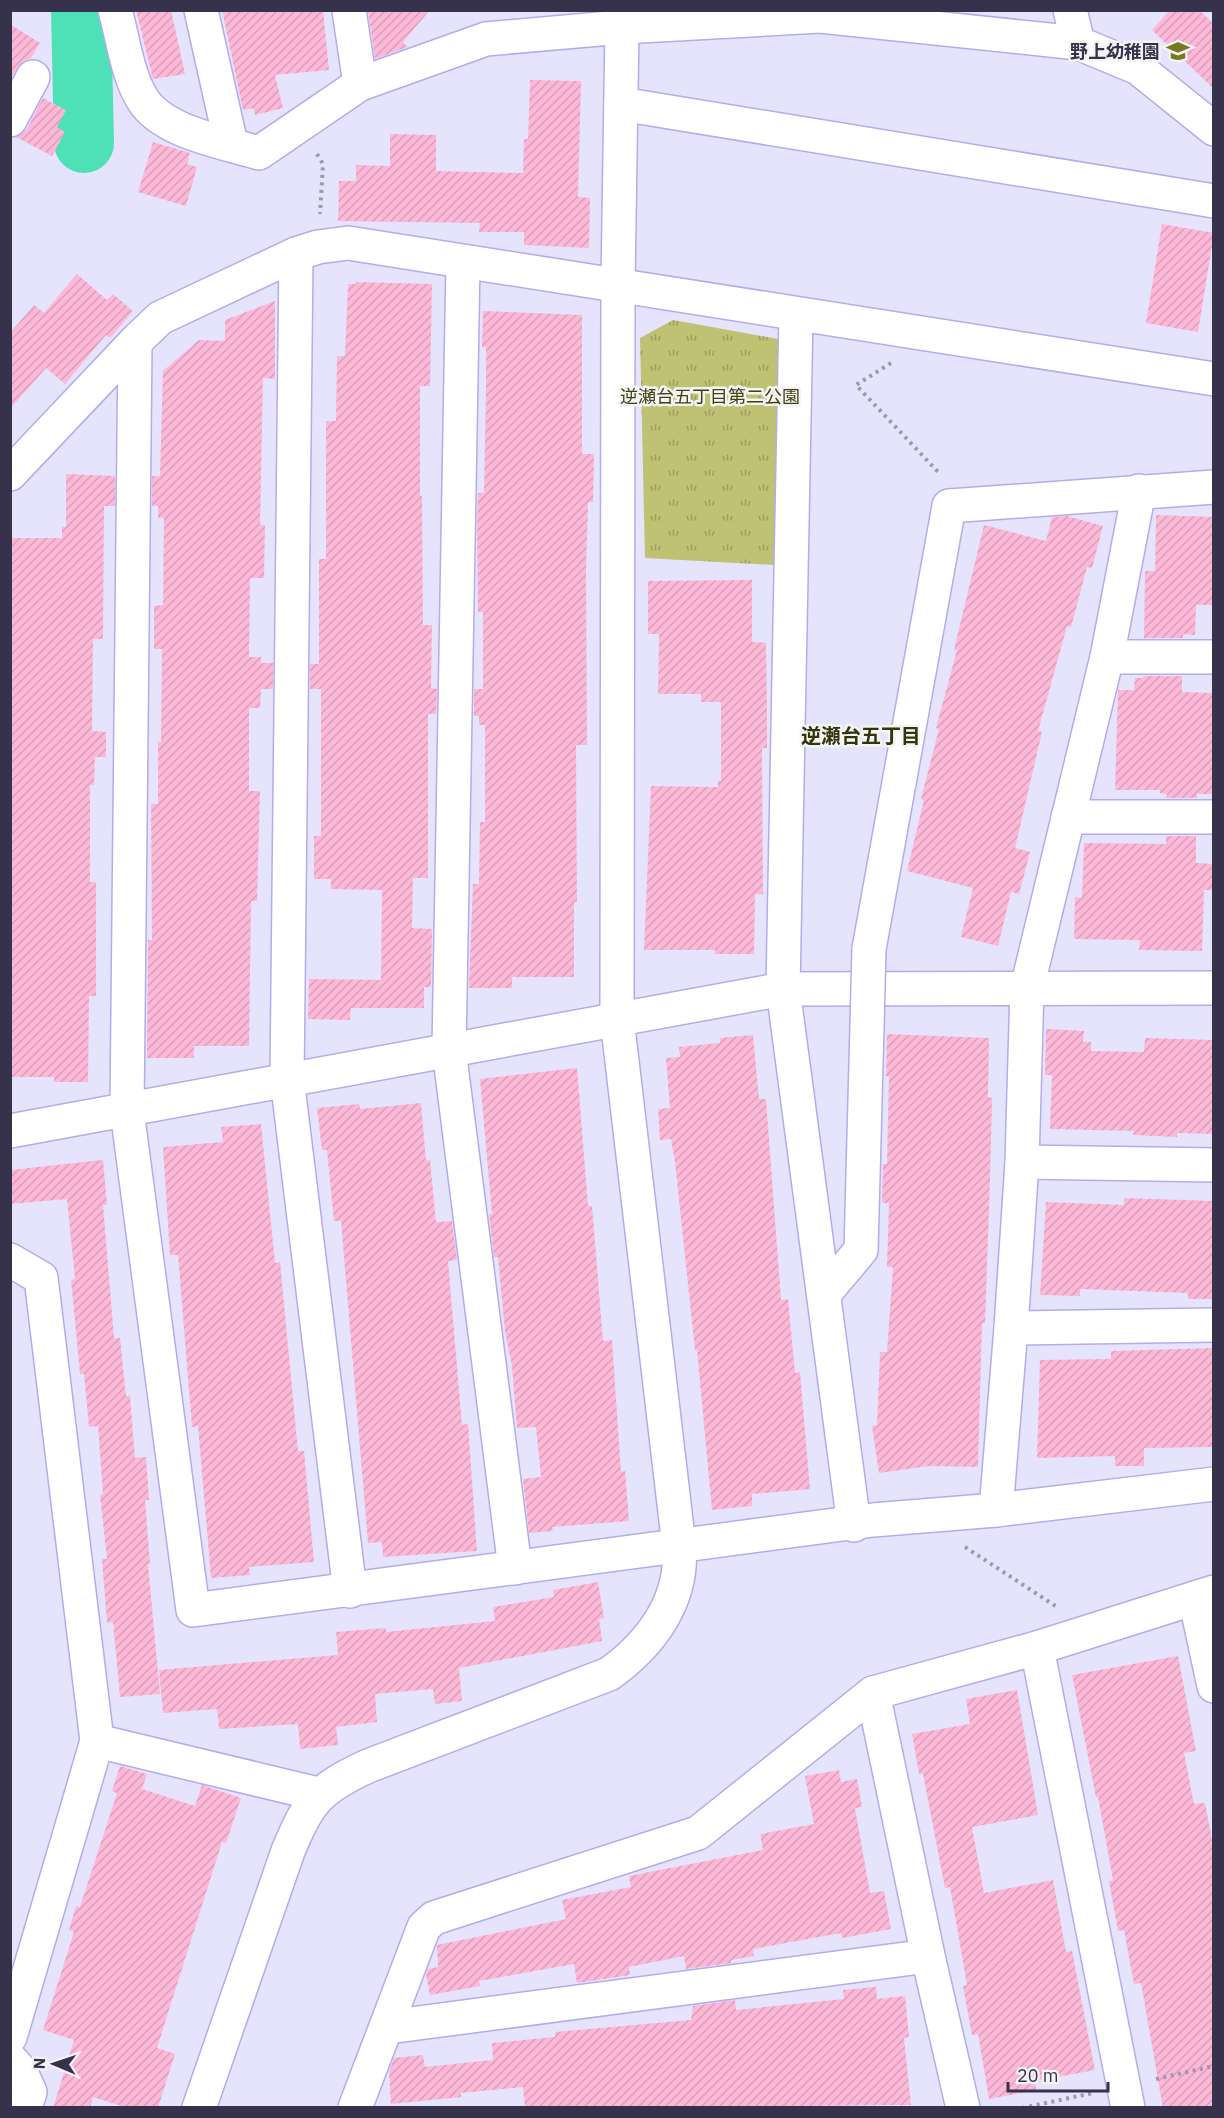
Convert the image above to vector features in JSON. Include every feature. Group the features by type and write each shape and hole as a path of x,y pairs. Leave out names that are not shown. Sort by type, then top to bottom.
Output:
{"street":[{"path":"116,10 142,99 158,117 200,136 259,153 360,84 486,39 622,27 820,16 1078,43 1138,68 1214,129"},
{"path":"201,10 231,144"},
{"path":"349,10 360,84"},
{"path":"1070,10 1078,43"},
{"path":"199,2108 288,1851 302,1819 318,1794 341,1778 368,1766 609,1674 639,1650 654,1633 666,1614 677,1576 679,1546 616,1019 618,284 622,27"},
{"path":"10,120 33,78"},
{"path":"621,104 1214,201"},
{"path":"10,474 160,318 307,250 348,243 908,331 1213,374"},
{"path":"307,250 287,1079 350,1591"},
{"path":"463,262 449,1050 515,1568"},
{"path":"796,314 783,989 854,1525"},
{"path":"135,342 127,1111 193,1610 854,1525 873,1520 996,1510 1214,1484"},
{"path":"824,1294 861,1250 869,949 949,506 1139,490 1214,487"},
{"path":"996,1510 1022,1162 1027,988 1107,657 1139,490"},
{"path":"1107,657 1214,657"},
{"path":"1068,817 1214,817"},
{"path":"10,1131 783,989 1214,988"},
{"path":"1022,1162 1214,1166"},
{"path":"10,1260 40,1278 97,1742 10,2037"},
{"path":"1011,1328 1214,1325"},
{"path":"355,2108 388,2027 424,1927 434,1918 698,1833 873,1693 1037,1648 1204,1595 1214,1686"},
{"path":"1037,1648 1128,2108"},
{"path":"873,1693 928,1956 963,2108"},
{"path":"97,1742 318,1794"},
{"path":"388,2027 928,1956"},
{"path":"10,2059 20,2070 30,2092 25,2108"}],"path":[{"path":"300,125 323,164 307,250"},
{"path":"908,331 896,360 856,385 940,474 949,506"},
{"path":"964,1546 1092,1630"}],"green space":[{"name":"逆瀬台五丁目第二公園","path":"673,320 778,339 774,565 645,558 640,338"}],"building":[{"path":"136,10 171,10 185,74 153,79"},
{"path":"222,10 323,10 329,70 275,75 283,108 255,115 253,108 243,110"},
{"path":"368,10 430,10 403,42 407,47 375,59"},
{"path":"1170,10 1199,10 1214,24 1214,89 1152,30"},
{"path":"10,24 40,43 31,58 23,61 10,79"},
{"path":"530,80 581,81 578,197 590,198 589,248 524,245 524,232 479,232 480,223 338,221 339,181 356,181 356,165 390,166 390,134 436,135 436,171 523,173 524,139 528,139"},
{"path":"43,98 66,110 57,127 65,132 52,156 16,137 27,129"},
{"path":"153,142 190,153 187,164 197,167 186,206 138,192"},
{"path":"1162,224 1214,233 1198,332 1146,323"},
{"path":"77,274 107,300 113,294 133,311 110,338 106,335 65,384 46,368 10,409 10,333 34,305 44,313"},
{"path":"356,282 432,284 430,386 420,386 420,496 422,496 423,625 432,625 431,688 437,689 436,714 428,714 428,878 413,878 412,928 432,929 431,987 424,987 424,1008 351,1008 350,1020 308,1019 309,979 381,980 382,890 331,889 331,879 314,879 314,836 321,836 321,689 310,689 310,664 319,664 319,559 326,559 326,421 336,421 337,356 345,356 348,284 356,284"},
{"path":"275,301 275,379 263,378 260,525 265,525 264,578 250,578 249,657 261,657 261,663 273,663 273,689 261,689 260,708 249,708 249,791 260,791 257,901 251,901 249,1046 194,1046 194,1058 147,1058 148,940 152,940 151,804 158,804 158,742 161,742 162,649 154,649 154,606 163,605 164,518 158,518 158,506 152,506 152,476 160,476 163,371 199,340 225,341 225,320"},
{"path":"483,311 582,315 582,454 594,454 593,502 588,502 586,570 587,745 576,745 577,902 574,902 574,977 512,977 512,988 469,988 473,884 479,884 480,822 485,822 485,725 479,725 479,716 474,716 474,689 483,689 483,612 478,612 477,528 478,493 484,493 486,347 482,347"},
{"path":"66,474 115,476 115,506 104,506 103,639 93,639 92,731 106,732 106,757 95,757 94,785 90,785 90,882 96,882 96,996 89,996 88,1082 54,1082 54,1077 10,1077 10,538 62,538 62,527 66,527"},
{"path":"1156,515 1214,517 1214,605 1196,605 1195,635 1183,634 1183,638 1144,638 1145,571 1155,571"},
{"path":"1067,516 1103,526 1092,568 1087,567 1071,627 1067,626 1038,731 1042,732 1015,848 1030,852 1019,894 1011,892 998,946 961,937 973,888 907,871 924,800 921,799 939,729 936,728 957,650 954,650 984,525 1046,541 1052,517"},
{"path":"752,580 752,642 766,643 767,712 767,748 762,748 763,894 755,894 754,954 715,954 715,950 644,950 651,786 718,787 718,781 721,781 721,702 701,702 701,694 658,694 659,634 648,634 648,581"},
{"path":"1143,676 1182,676 1182,692 1214,693 1214,794 1197,794 1197,798 1166,798 1167,794 1160,793 1160,790 1115,790 1118,690 1134,690 1135,678 1143,678"},
{"path":"1166,836 1196,836 1196,863 1214,864 1214,890 1204,890 1202,951 1139,950 1140,940 1074,939 1075,897 1082,898 1084,843 1166,844"},
{"path":"1046,1029 1084,1031 1083,1042 1091,1042 1091,1051 1144,1052 1145,1038 1214,1040 1214,1134 1177,1133 1177,1137 1133,1135 1134,1131 1050,1129 1052,1075 1045,1075"},
{"path":"887,1034 989,1038 988,1097 992,1098 990,1180 985,1323 982,1323 978,1467 929,1466 879,1473 872,1426 877,1425 880,1352 887,1352 893,1267 887,1267 889,1203 882,1203 883,1164 887,1164 889,1076 886,1076"},
{"path":"753,1035 759,1099 766,1099 781,1300 788,1299 795,1373 800,1372 810,1489 752,1494 752,1506 712,1510 697,1350 695,1350 675,1162 671,1139 660,1140 658,1109 670,1108 666,1058 680,1057 679,1047 720,1043 720,1038"},
{"path":"577,1068 588,1206 592,1206 603,1341 612,1340 621,1472 625,1471 629,1521 552,1527 553,1531 529,1533 523,1479 541,1477 536,1427 517,1428 512,1366 505,1331 498,1257 494,1257 489,1214 492,1214 480,1079"},
{"path":"421,1103 426,1161 430,1160 436,1222 452,1221 457,1260 448,1261 462,1425 468,1424 477,1551 383,1557 382,1542 368,1543 341,1221 334,1221 327,1150 322,1150 317,1108 359,1104 360,1109"},
{"path":"261,1124 275,1263 280,1262 298,1451 304,1451 314,1562 249,1567 250,1575 211,1578 198,1426 192,1427 178,1255 170,1255 163,1147 223,1142 221,1127"},
{"path":"103,1160 107,1205 103,1205 114,1338 120,1338 126,1396 130,1396 135,1458 146,1457 149,1500 145,1500 150,1564 148,1564 160,1694 120,1697 113,1622 107,1623 102,1559 107,1559 100,1495 103,1494 98,1426 89,1427 84,1374 80,1374 71,1280 75,1279 67,1199 10,1204 10,1170"},
{"path":"1124,1198 1214,1201 1214,1299 1188,1299 1188,1293 1080,1289 1080,1296 1040,1295 1046,1202 1124,1205"},
{"path":"1214,1348 1214,1447 1144,1448 1144,1466 1115,1466 1115,1456 1037,1458 1040,1360 1111,1359 1111,1351"},
{"path":"598,1582 604,1618 599,1619 602,1641 459,1668 462,1701 435,1704 433,1689 375,1694 377,1722 336,1727 338,1745 300,1749 298,1724 219,1729 217,1709 163,1713 159,1670 338,1655 336,1632 386,1628 386,1632 495,1621 493,1607 554,1597 553,1590"},
{"path":"1178,1656 1196,1751 1184,1753 1194,1804 1205,1803 1214,1851 1214,2108 1163,2108 1141,1983 1134,1984 1124,1930 1118,1931 1109,1881 1113,1880 1072,1675"},
{"path":"1017,1690 1038,1815 972,1827 984,1893 1053,1880 1066,1952 1072,1951 1095,2070 1035,2081 1036,2090 989,2099 978,2034 972,2035 963,1986 967,1985 950,1887 945,1888 923,1774 919,1774 912,1734 970,1724 966,1699"},
{"path":"120,1766 147,1774 142,1789 195,1806 202,1785 241,1798 226,1843 222,1842 157,2048 175,2054 158,2108 128,2108 93,2097 90,2108 53,2108 74,2040 43,2030 74,1932 69,1930 76,1906 80,1907 117,1793 112,1791"},
{"path":"839,1770 841,1782 857,1779 862,1807 855,1808 870,1893 884,1891 891,1929 842,1938 841,1933 753,1949 754,1956 731,1960 731,1963 686,1969 684,1956 629,1967 630,1975 577,1983 574,1964 479,1981 480,1986 430,1995 426,1974 428,1969 438,1967 437,1945 566,1919 562,1900 631,1887 629,1876 763,1850 760,1834 814,1824 805,1776"},
{"path":"876,1987 877,1999 905,1996 909,2037 904,2038 911,2105 525,2108 523,2087 461,2093 461,2097 391,2104 389,2072 394,2058 423,2055 425,2067 493,2060 492,2043 555,2037 555,2032 691,2020 693,2006 735,2000 736,2010 844,1999 843,1990"}],"waterway":[{"path":"81,10 84,143"}],"place":[{"name":"野上幼稚園","path":"1178,51"}],"district":[{"name":"逆瀬台五丁目","path":"861,735"}]}
